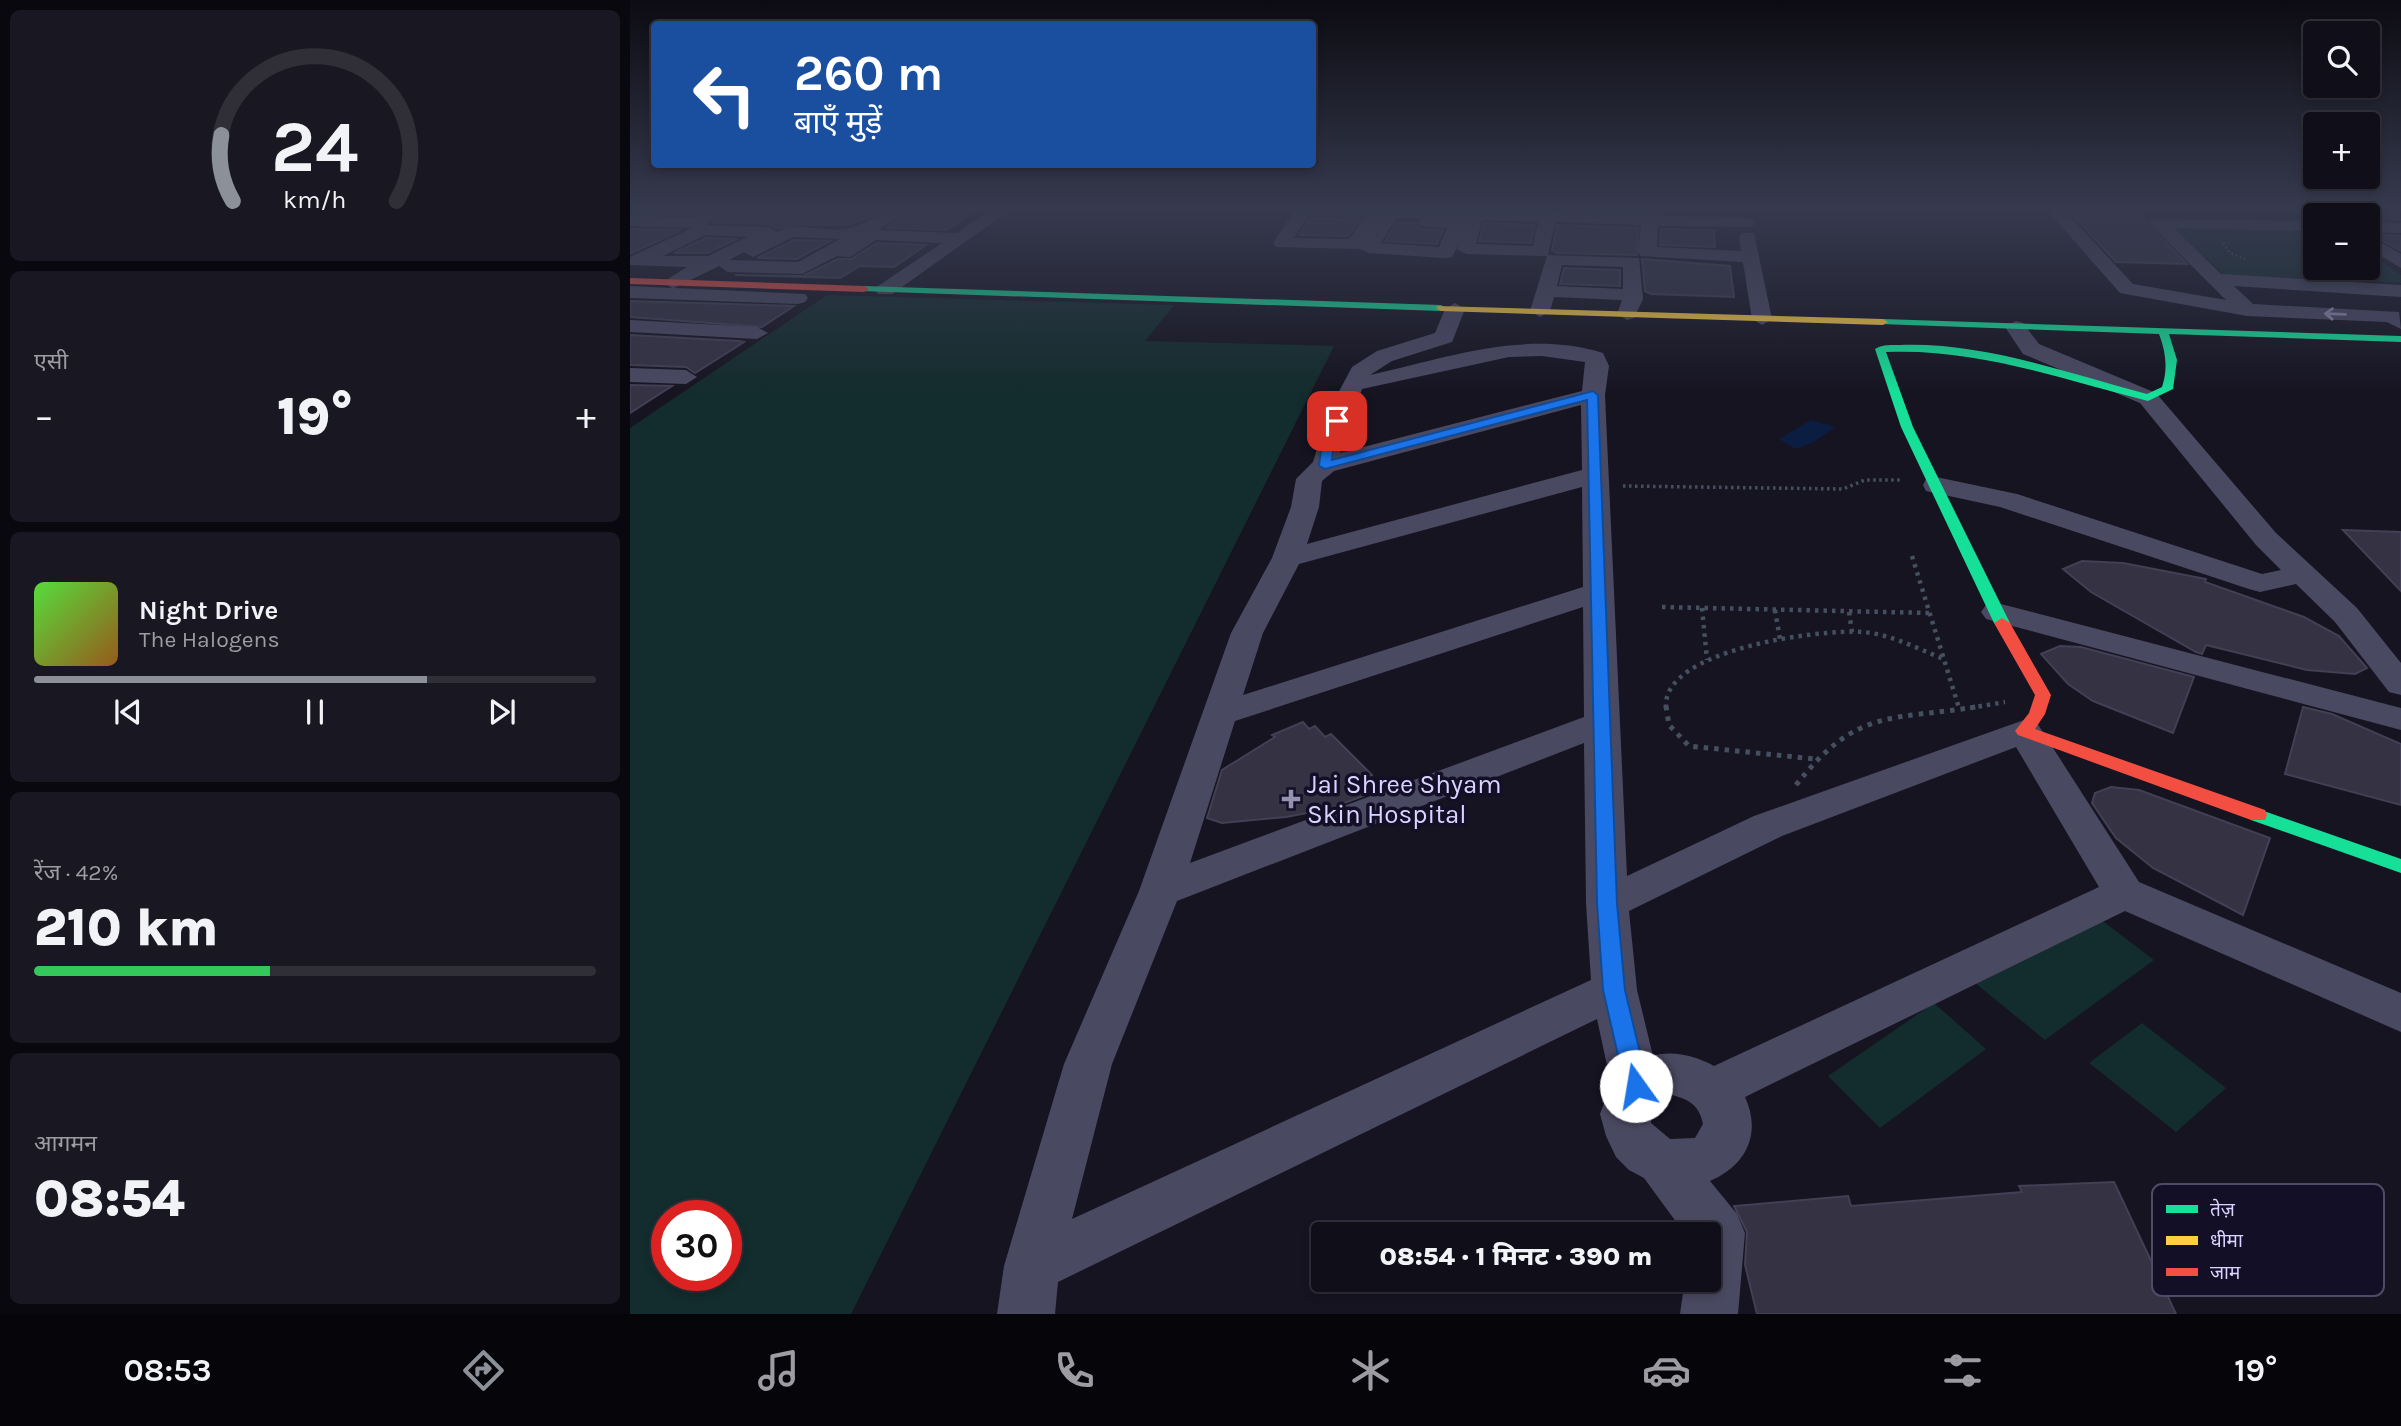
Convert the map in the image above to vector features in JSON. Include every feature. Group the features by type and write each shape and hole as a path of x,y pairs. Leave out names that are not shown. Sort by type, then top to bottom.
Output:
{"street":[{"path":"673,282 701,271"},
{"path":"695,283 711,271"},
{"path":"630,281 695,283 795,292 823,271"},
{"path":"885,290 913,271"},
{"path":"1540,311 1551,271"},
{"path":"1627,314 1633,295 1632,271"},
{"path":"1754,271 1762,319"},
{"path":"2111,271 2127,289 2247,310 2392,316 2401,323"},
{"path":"2208,271 2247,310"},
{"path":"2216,279 2399,291"},
{"path":"630,292 885,290 2401,339"},
{"path":"1545,291 1633,295"},
{"path":"1325,466 1328,442 1353,386 1366,365 1444,337 1455,309"},
{"path":"630,326 753,336 630,334"},
{"path":"2016,327 2031,349 2148,398 2266,539 2346,615 2401,685"},
{"path":"2052,328 2066,352 2056,358"},
{"path":"1607,903 1768,826 2024,731 2037,714 2043,695 1997,612 1908,427 1880,349 1959,352 2148,398 2167,389 2174,373 2171,348 2162,331"},
{"path":"1353,386 1509,350 1533,348 1576,352 1595,358 1598,366 1593,395 1607,903 1614,990 1636,1086"},
{"path":"630,375 680,381 630,384"},
{"path":"1029,1290 1088,1064 1160,891 1247,633 1287,558 1305,507 1309,478 1325,466 1593,395"},
{"path":"1287,558 1595,480"},
{"path":"1938,488 2007,500 2260,583 2346,615"},
{"path":"2260,583 2303,574"},
{"path":"1218,715 1598,592"},
{"path":"1997,612 2401,719"},
{"path":"1160,891 1602,723"},
{"path":"2024,731 2401,866"},
{"path":"2024,731 2124,893 2401,1013"},
{"path":"1714,1089 2124,893"},
{"path":"1029,1290 1614,990"},
{"path":"1665,1073 1683,1073 1714,1089 1728,1117 1728,1132 1722,1145 1712,1156 1697,1163 1681,1165 1663,1162 1647,1154 1627,1128 1624,1112 1628,1098 1636,1086 1649,1077 1665,1073"},
{"path":"1663,1162 1718,1233 1709,1314"}],"path":[{"path":"1595,480 1843,489 1866,480 1882,478 1938,488"},
{"path":"1912,556 1959,708"},
{"path":"1662,607 1930,613"},
{"path":"1702,608 1707,660"},
{"path":"1775,610 1780,639"},
{"path":"1849,612 1852,632"},
{"path":"1815,759 1689,746 1667,722 1665,701 1673,681 1707,660 1780,639 1852,632 1893,638 1944,659"},
{"path":"1768,826 1815,759 1843,734 1876,720 1923,710 1959,708 2043,695"}],"green space":[{"path":"2220,271 2303,271 2303,279 2224,275"},
{"path":"2380,271 2396,271 2401,275 2401,283 2335,280 2380,280"},
{"path":"827,295 1174,305 1145,341 1334,346 851,1314 630,1314 630,428"},
{"path":"2079,903 2154,960 2045,1040 1964,974"},
{"path":"1934,1003 1986,1049 1880,1128 1828,1076"},
{"path":"2142,1023 2226,1088 2176,1132 2089,1063"}],"water":[{"path":"1811,420 1835,427 1812,443 1795,449 1779,439"}],"building":[{"path":"813,271 851,271 840,278 735,275 803,276"},
{"path":"1563,271 1620,271 1620,286 1560,284"},
{"path":"1643,271 1731,271 1734,297 1651,294 1645,291"},
{"path":"630,301 794,306 762,327 630,317"},
{"path":"630,335 744,342 695,373 686,367 630,365"},
{"path":"630,385 672,386 630,413"},
{"path":"2343,530 2401,532 2401,591"},
{"path":"2082,561 2123,563 2206,579 2205,582 2304,617 2339,636 2367,668 2355,674 2307,670 2206,645 2202,654 2196,652 2091,592 2063,569"},
{"path":"2060,646 2081,647 2194,677 2173,733 2093,701 2068,684 2041,654"},
{"path":"2303,707 2332,714 2401,744 2401,805 2285,774"},
{"path":"1303,722 1309,729 1315,726 1325,737 1331,734 1372,775 1362,780 1372,789 1361,794 1363,796 1328,809 1286,817 1222,823 1207,818 1222,770 1275,737 1272,735"},
{"path":"2111,787 2139,790 2270,838 2243,915 2153,868 2116,838 2092,803 2095,793"},
{"path":"2114,1182 2152,1263 2152,1296 2168,1296 2176,1314 1757,1314 1745,1265 1747,1232 1734,1206 1848,1196 1851,1206 2022,1192 2019,1186"}],"traffic: fast":[{"path":"864,289 1441,308"},
{"path":"1883,322 2401,339"},
{"path":"2002,623 1907,427 1880,349 1914,348 1981,355 2049,370 2148,398 2167,389 2171,374 2169,346 2163,331"},
{"path":"2258,815 2401,866"}],"traffic: slow":[{"path":"1441,308 1883,322"}],"traffic: jam":[{"path":"630,281 864,289"},
{"path":"2002,623 2043,695 2037,714 2024,731 2258,815"}],"place":[{"name":"Jai Shree Shyam Skin Hospital","path":"1291,799"}],"route":[{"path":"1337,421 1328,442 1325,466 1593,395 1607,903 1614,990 1636,1086"}]}
